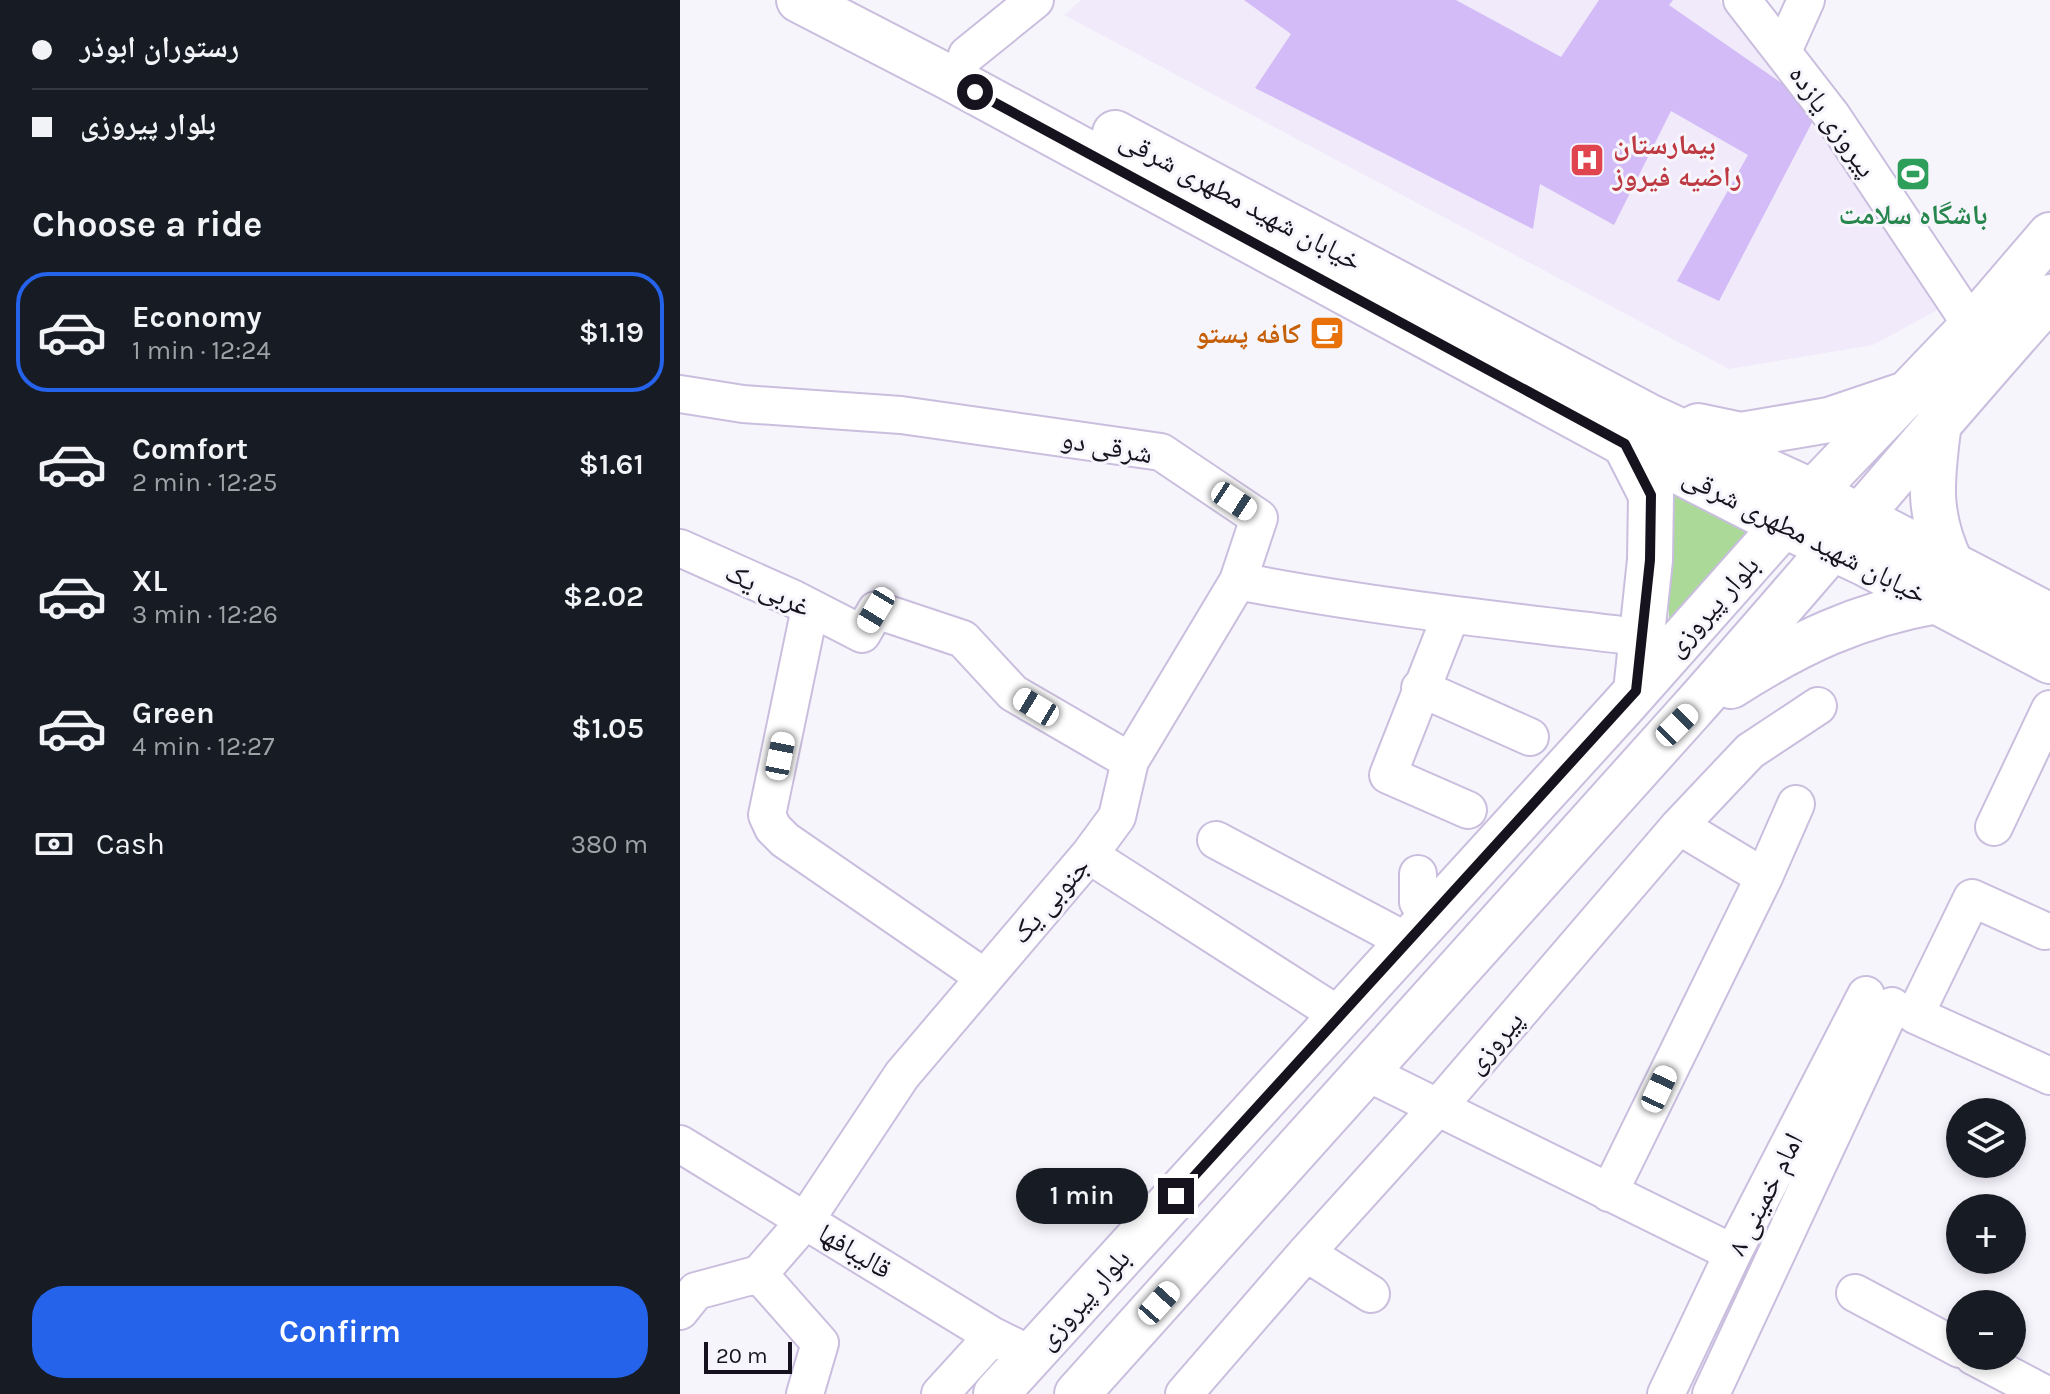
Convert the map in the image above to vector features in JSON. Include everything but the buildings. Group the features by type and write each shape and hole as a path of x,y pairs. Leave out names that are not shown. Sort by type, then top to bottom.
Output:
{"main road":[{"name":"خیابان شهید مطهری شرقی","path":"799,0 1637,430 1813,492 1847,533"},
{"name":"خیابان شهید مطهری شرقی","path":"861,0 967,55 1637,430 1783,525 1847,533 1944,583 2050,661"},
{"path":"2050,235 1972,326 1924,407 1944,583 1896,608 1859,619 1779,656 1677,725 1629,698 1650,560 1651,495 1637,430 1741,435 1924,407 2050,297"},
{"name":"بلوار پیروزی","path":"996,1394 1813,492 1924,407"},
{"name":"بلوار پیروزی","path":"1077,1394 1847,533 1924,407"},
{"name":"خیابان شهید مطهری شرقی","path":"1944,583 2050,616"}],"street":[{"path":"967,55 1035,0"},
{"name":"پیروزی یازده","path":"1742,0 1832,116 1972,326"},
{"path":"1783,51 1806,0"},
{"name":"شرقی دو","path":"680,394 743,404 901,415 1161,452 1259,518 1243,567"},
{"name":"غربی یک","path":"680,548 862,634 876,610 963,639 1013,693 1130,761"},
{"path":"1243,567 1338,601 1367,602 1640,637"},
{"name":"جنوبی یک","path":"759,1274 805,1221 902,1075 1089,855 1117,817 1130,761 1243,567"},
{"path":"810,608 767,815 773,828 785,840 984,977"},
{"path":"1451,615 1388,775 1468,810"},
{"path":"1420,688 1530,737"},
{"name":"پیروزی","path":"1184,1394 1438,1107 1679,826 1750,751 1818,706"},
{"path":"1994,827 2050,709"},
{"path":"1609,1193 1764,877 1796,804"},
{"path":"1679,826 1764,877"},
{"path":"1216,840 1420,928 1418,874"},
{"path":"1089,855 1340,1016"},
{"path":"1711,1394 1891,1005 1972,898 2045,931"},
{"path":"1891,1005 2050,1076"},
{"name":"امام خمینی ۸","path":"1666,1394 1733,1253 1891,1005"},
{"path":"1366,1072 1733,1253"},
{"name":"قالیبافها","path":"680,1144 993,1336 1032,1355"},
{"path":"1306,1253 1371,1294"},
{"path":"680,1311 696,1291 759,1274 820,1343 805,1394"},
{"path":"1855,1293 1946,1342"},
{"path":"940,1394 993,1336"},
{"path":"2000,1370 2045,1394"}],"shaded area":[{"name":"بیمارستان راضیه فیروز","path":"1081,0 1719,0 1947,305 1873,345 1729,369 1064,15"}],"green space":[{"path":"1667,486 1757,527 1669,625"}],"place":[{"name":"بیمارستان راضیه فیروز","path":"1587,160"},
{"name":"باشگاه سلامت","path":"1913,174"},
{"name":"کافه پستو","path":"1327,333"}],"route":[{"path":"975,92 1625,444 1651,495 1650,560 1636,691 1176,1196"}]}
